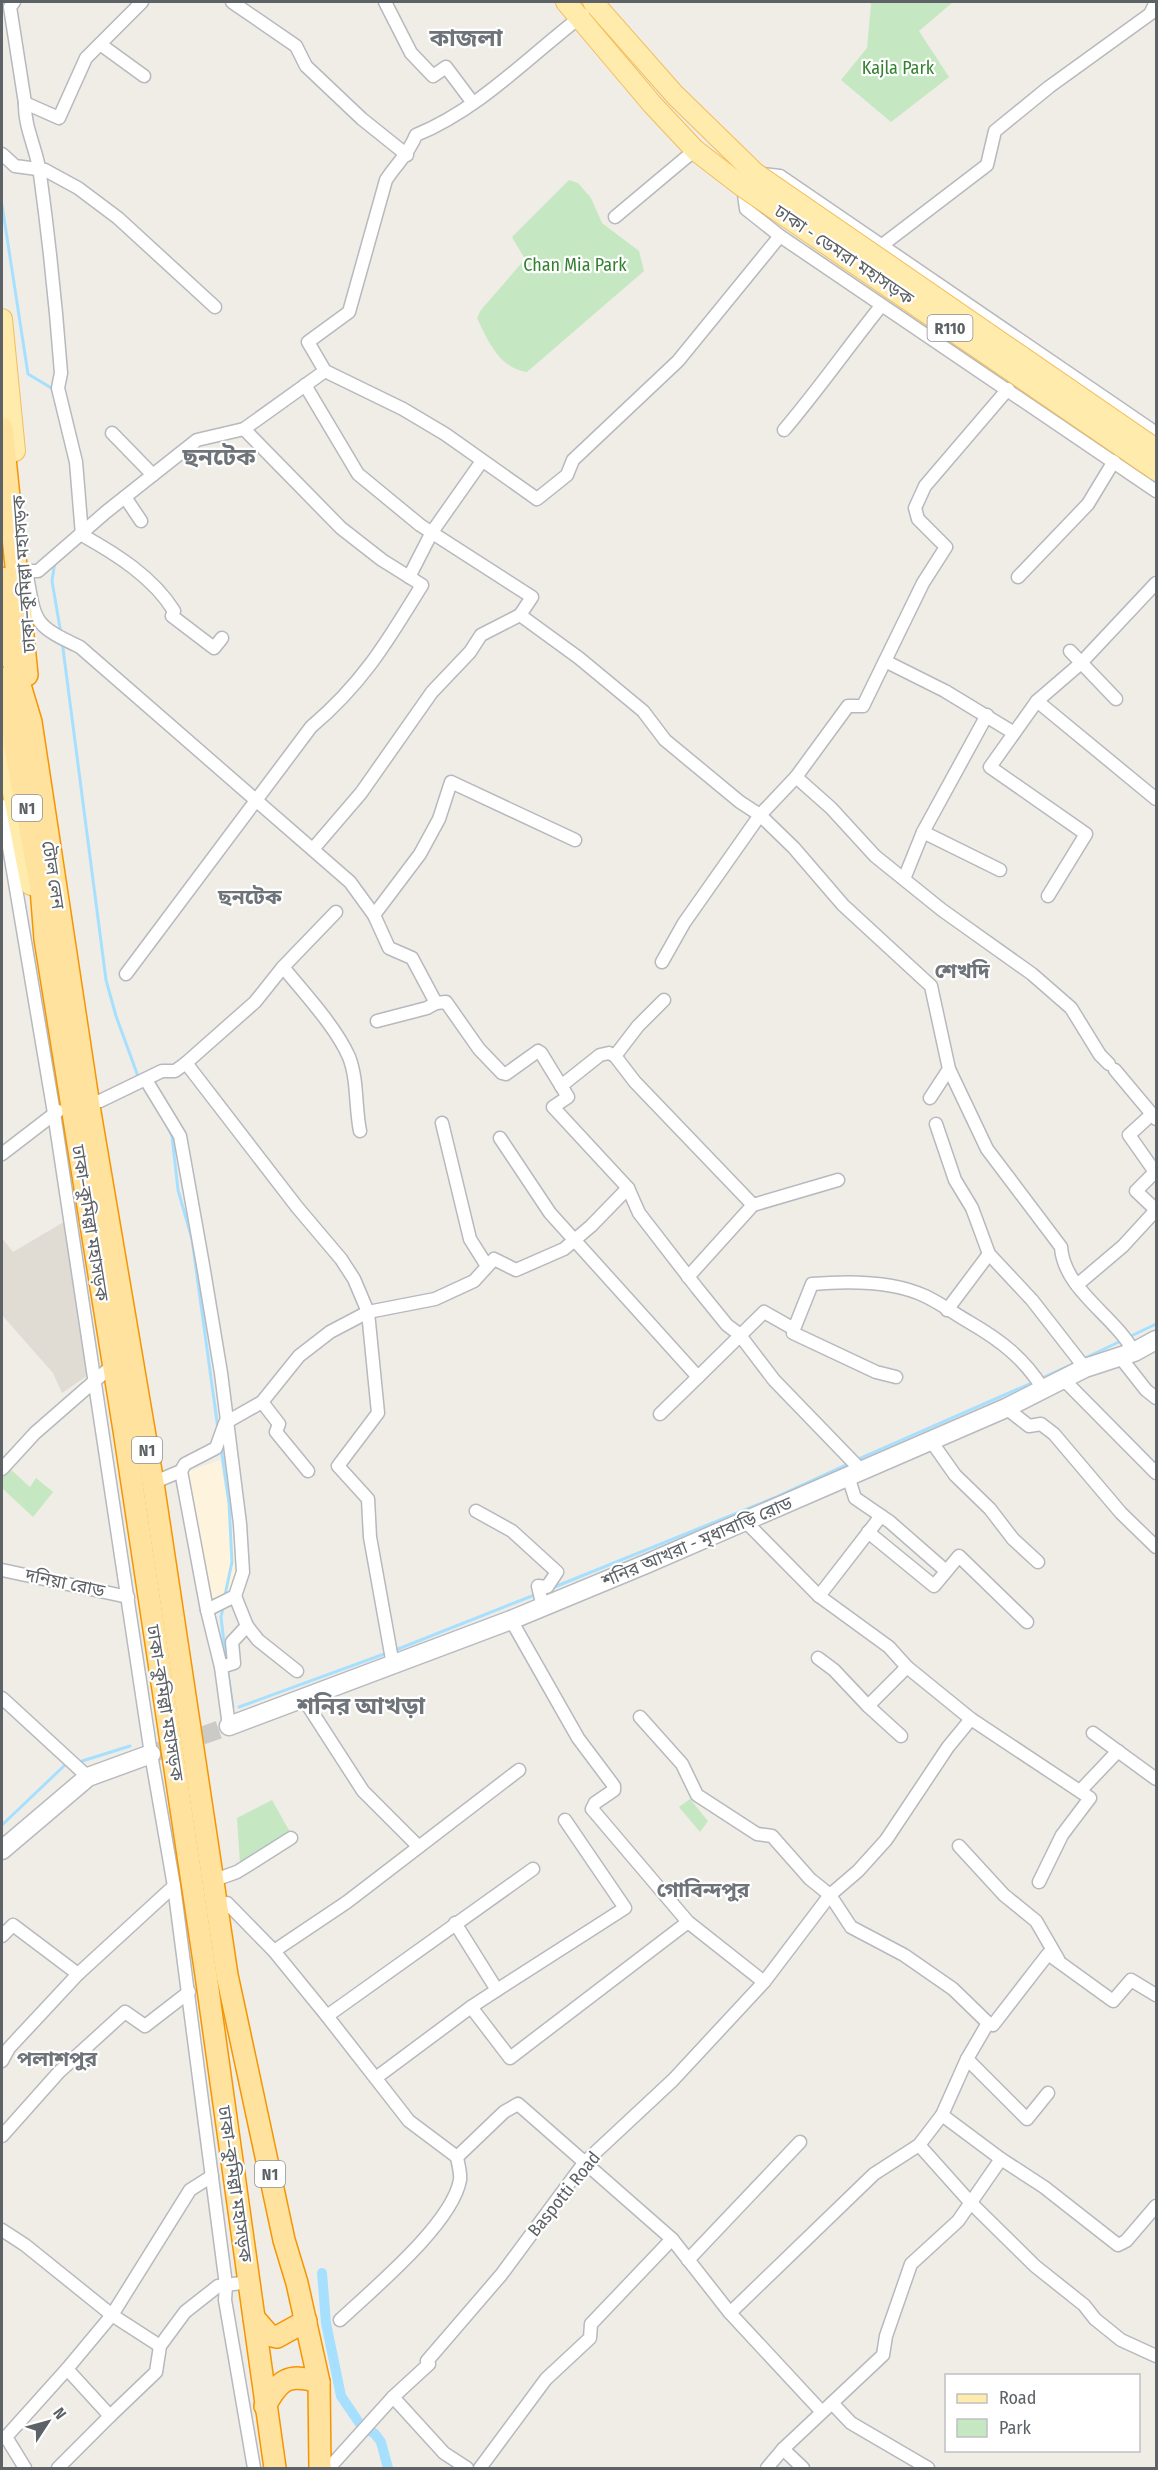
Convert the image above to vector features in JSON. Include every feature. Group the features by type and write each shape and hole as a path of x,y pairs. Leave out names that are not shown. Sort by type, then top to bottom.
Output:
{"highway":[{"path":"2,428 32,731 50,796 100,1101 171,1475 227,1903 237,2027"},
{"path":"2,506 10,681"},
{"path":"2,578 10,654"},
{"name":"টোল লেন","path":"2,625 10,654 10,681 32,731 76,1021"},
{"name":"ঢাকা–কুমিল্লা মহাসড়ক","path":"10,681 41,888 62,1107 98,1336 113,1365 203,1953 275,2469"},
{"name":"ঢাকা–কুমিল্লা মহাসড়ক","path":"76,1021 153,1483 237,2027 284,2240 306,2320 319,2382 320,2469"},
{"path":"254,2318 269,2335 277,2337 306,2320"},
{"path":"265,2406 278,2385 290,2378 302,2377 319,2382"}],"main road":[{"name":"ঢাকা - ডেমরা মহাসড়ক","path":"580,6 695,150 749,180 1156,449"},
{"name":"ঢাকা - ডেমরা মহাসড়ক","path":"580,6 675,95 749,180 1156,470"},
{"name":"ঢাকা–কুমিল্লা মহাসড়ক","path":"2,320 26,571 32,731"},
{"name":"ঢাকা–কুমিল্লা মহাসড়ক","path":"2,736 18,827 45,939"},
{"name":"শনির আখরা - মৃধাবাড়ি রোড","path":"229,1726 392,1661 511,1620 543,1604 746,1522 1006,1408 1085,1368 1156,1340"},
{"path":"2,1850 88,1777 151,1754"}],"street":[{"path":"14,2 10,7 25,103 24,118 39,170 56,307 61,373 58,388 76,462 82,535"},
{"path":"25,103 59,118 86,58 142,2"},
{"path":"232,2 296,46 306,66 383,138 408,155"},
{"path":"385,2 411,53 433,76 446,68 473,103"},
{"path":"881,246 987,165 995,131 1049,87 1150,14 1156,2"},
{"path":"580,6 506,79 436,127 416,135 408,155 395,166 386,180 349,312 308,342 325,371 403,409 445,434 537,499 567,476 573,460 678,361 780,236"},
{"path":"100,44 144,76"},
{"path":"615,217 695,150"},
{"path":"2,154 15,166 45,170 78,188 118,218 215,307"},
{"path":"1156,433 780,176 749,180 746,209 780,236 1156,491"},
{"path":"784,430 823,384 843,354 881,306"},
{"path":"1006,388 1026,345"},
{"path":"662,962 684,923 760,815 796,777 848,706 863,706 923,583 946,547 918,519 915,508 926,486 1038,352"},
{"path":"325,371 244,429 197,440 38,571 26,571 35,615 47,632 80,647 179,736 350,882 374,915 389,948 412,958 436,1003"},
{"path":"305,385 358,474 388,501 532,597 520,615 481,635 470,652 432,692 361,793 313,849"},
{"path":"126,974 311,727 340,702 384,649 422,585 382,560 340,528 244,429"},
{"path":"112,433 153,475"},
{"path":"409,577 432,532 482,461"},
{"path":"1018,577 1088,504 1114,461"},
{"path":"125,497 141,521"},
{"path":"82,535 115,554 157,587 174,611 172,616 214,648 222,639"},
{"path":"1048,897 1086,834 990,767 1037,701 1080,664 1156,583"},
{"path":"520,615 579,658 643,711 665,740 740,802 760,815 794,848 843,905 931,986 950,1069 987,1149 1061,1247 1062,1263 1077,1285 1118,1328 1146,1390 1156,1398"},
{"path":"1070,651 1116,699"},
{"path":"885,661 987,715 1014,734"},
{"path":"1037,701 1156,799"},
{"path":"904,879 923,832 987,715"},
{"path":"796,777 831,808 876,856 942,910 1032,974 1071,1008 1100,1055 1154,1116 1129,1135 1155,1172 1136,1191 1156,1210 1123,1246 1077,1285"},
{"path":"374,915 420,854 439,819 451,782 575,840"},
{"path":"2,806 62,1107 2,1154"},
{"path":"923,832 1000,870"},
{"path":"100,1101 162,1071 175,1071 186,1063 255,1002 283,967 336,912"},
{"path":"283,967 313,1004 349,1056 360,1131"},
{"path":"615,1056 638,1026 664,1000"},
{"path":"377,1022 427,1008 436,1003 446,1002 479,1049 502,1073 506,1074 538,1051 568,1097 553,1107 628,1188 639,1213 727,1325 739,1335 774,1380 842,1450 854,1473 855,1498 881,1516 946,1571"},
{"path":"561,1086 600,1055 609,1053 615,1056 635,1082 753,1205"},
{"path":"186,1063 297,1207 341,1259 354,1279 368,1312 378,1413 338,1466 368,1499 370,1537 392,1661"},
{"path":"930,1098 950,1069"},
{"path":"142,1081 180,1136 220,1373 243,1556 243,1572 235,1596 247,1626 258,1640 297,1671"},
{"path":"442,1123 471,1239 487,1266"},
{"path":"936,1124 955,1180 972,1208 989,1254 1032,1300 1085,1368"},
{"path":"500,1138 550,1213 698,1377"},
{"path":"688,1277 753,1205 838,1180"},
{"path":"229,1726 221,1666 171,1475 220,1441 225,1423 262,1402 272,1393 284,1373 304,1352 330,1332 368,1312 435,1299 474,1281 494,1259 516,1270 564,1249 628,1188"},
{"path":"947,1310 989,1254"},
{"path":"896,1377 876,1372 793,1334 812,1284 836,1282 900,1289 924,1296 1002,1342 1031,1368 1043,1389"},
{"path":"660,1414 764,1312 794,1329"},
{"path":"98,1336 95,1380 151,1754 174,1886 226,2285 225,2300 254,2469"},
{"path":"2,1469 35,1432 113,1365"},
{"path":"1064,1379 1156,1473"},
{"path":"262,1402 279,1424 276,1432 308,1471"},
{"path":"1006,1408 1029,1426 1041,1425 1054,1434 1121,1513 1156,1547"},
{"path":"932,1441 955,1475 990,1509 1013,1539 1038,1562"},
{"path":"476,1511 512,1532 557,1572 547,1587 538,1586 543,1604"},
{"path":"819,1596 881,1516"},
{"path":"746,1522 819,1596 889,1647 907,1667 971,1719 1090,1798 1062,1835 1039,1882"},
{"path":"868,1532 934,1586 959,1556 1027,1622"},
{"name":"দনিয়া রোড","path":"2,1570 128,1597"},
{"path":"207,1610 235,1596"},
{"path":"511,1620 578,1738 614,1786 614,1790 592,1806 592,1809 688,1922 764,1982"},
{"path":"221,1666 234,1663 232,1642 247,1626"},
{"path":"818,1658 834,1670 868,1707 901,1736"},
{"path":"868,1707 907,1667"},
{"path":"2,1698 88,1777"},
{"path":"303,1698 363,1791 417,1845"},
{"path":"640,1717 682,1764 697,1796 724,1810 757,1834 772,1836 810,1879 830,1895 851,1927 904,1955 953,1989 988,2023 993,2025 1048,1954 1113,2001 1131,1980 1156,1995"},
{"name":"Baspotti Road","path":"329,2469 393,2397 429,2364 427,2361 501,2276 584,2163 673,2080 764,1982 830,1895 858,1871 885,1840 948,1747 971,1719"},
{"path":"1093,1732 1156,1779"},
{"path":"1080,1791 1118,1751"},
{"path":"274,1952 346,1902 417,1845 519,1770"},
{"path":"377,2077 471,2007 625,1908 565,1820"},
{"path":"223,1877 237,1872 291,1838"},
{"path":"959,1846 1004,1895 1036,1921 1060,1962"},
{"path":"327,2016 533,1869"},
{"path":"2,2061 9,2048 78,1974 174,1886"},
{"path":"227,1903 274,1952 377,2077 409,2121 457,2157 460,2179 449,2205 419,2244 340,2320"},
{"path":"471,2007 510,2058 688,1922"},
{"path":"455,1923 497,1990"},
{"path":"2,1936 13,1925 78,1974"},
{"path":"2,2136 59,2072 125,2012 145,2026 189,1992"},
{"path":"730,2313 874,2174 919,2145 942,2115 967,2059 988,2023"},
{"path":"967,2059 1027,2119 1048,2092"},
{"path":"457,2157 504,2112 518,2104 672,2239 730,2313 827,2408 928,2469"},
{"path":"942,2115 1001,2159 1044,2187 1119,2245 1126,2241 1156,2206"},
{"path":"688,2260 800,2142"},
{"path":"919,2145 970,2202 1035,2266 1084,2305 1095,2319 1121,2340 1156,2356"},
{"path":"767,2469 783,2449 883,2355 886,2336 911,2264 958,2221 1001,2159"},
{"path":"25,2469 4,2440 68,2369 112,2315 190,2190 212,2176"},
{"path":"2,2230 25,2245 112,2315 160,2346"},
{"path":"480,2469 546,2379 590,2338 591,2324 672,2239"},
{"path":"58,2469 156,2372 160,2346 185,2312 218,2286 249,2282"},
{"path":"68,2369 110,2416"},
{"path":"393,2397 444,2453 467,2469"},
{"path":"783,2449 803,2469"}],"shaded area":[{"path":"67,1220 94,1371 62,1393 53,1373 2,1315 2,1238 13,1252"},
{"path":"220,1460 236,1552 236,1587 231,1599 204,1607 182,1474"}],"green space":[{"name":"Kajla Park","path":"869,2 953,2 919,31 949,77 891,122 841,80 867,48 871,4"},
{"name":"Chan Mia Park","path":"569,180 578,183 591,198 602,223 639,251 644,271 527,372 509,365 502,359 490,344 477,318 481,310 525,259 512,237"},
{"path":"7,1466 30,1487 36,1478 53,1492 33,1517 2,1488 2,1474"},
{"path":"690,1799 708,1821 700,1832 679,1807"},
{"path":"272,1800 290,1832 240,1864 237,1818"}],"waterway":[{"path":"2,205 28,374 53,389"},
{"path":"55,561 52,581 61,634"},
{"path":"62,641 106,980 116,1016 139,1079"},
{"path":"166,1123 172,1136 178,1190 192,1239 218,1429"},
{"path":"1129,1337 1156,1324"},
{"path":"1083,1359 1123,1340"},
{"path":"1040,1379 1077,1362"},
{"path":"856,1460 1034,1382"},
{"path":"221,1447 229,1503 232,1562 225,1595"},
{"path":"552,1588 774,1498 850,1463"},
{"path":"393,1651 537,1594"},
{"path":"223,1608 221,1617 226,1661"},
{"path":"239,1707 387,1653"},
{"path":"227,1667 233,1707"},
{"path":"79,1762 130,1746"},
{"path":"2,1825 66,1764"},
{"path":"322,2273 326,2323 341,2396 360,2424 375,2434 381,2442 388,2468"}],"tunnel":[{"path":"151,1754 229,1726"}],"district":[{"name":"কাজলা","path":"466,38"},
{"name":"ছনটেক","path":"219,457"},
{"name":"ছনটেক","path":"250,897"},
{"name":"শেখদি","path":"962,971"},
{"name":"শনির আখড়া","path":"361,1706"},
{"name":"গোবিন্দপুর","path":"703,1890"},
{"name":"পলাশপুর","path":"57,2059"}]}
